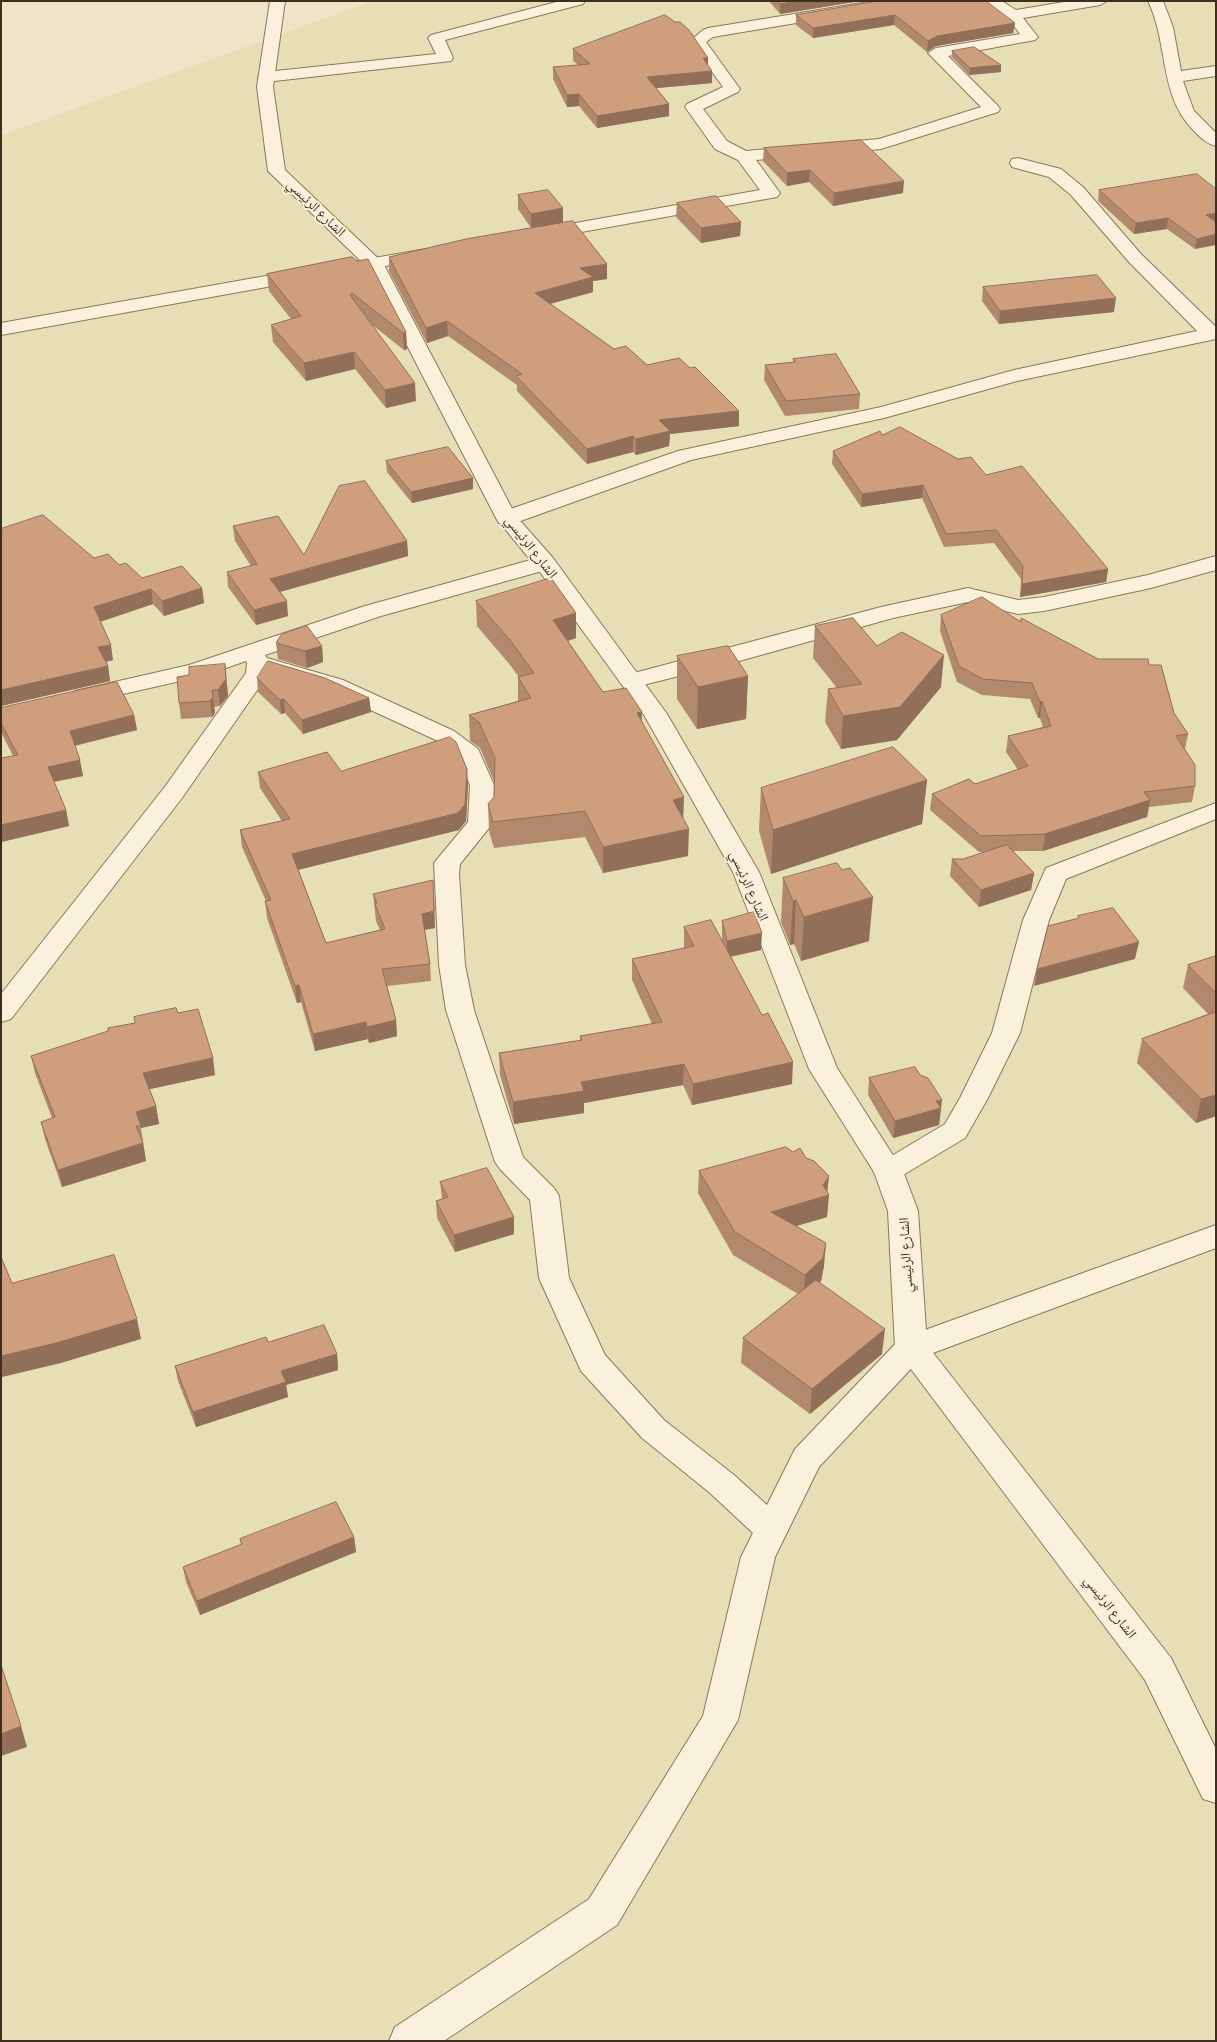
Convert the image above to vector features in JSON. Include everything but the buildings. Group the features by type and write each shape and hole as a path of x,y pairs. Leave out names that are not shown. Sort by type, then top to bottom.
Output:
{"street":[{"name":"الشارع الرئيسي","path":"278,1 265,87 277,171 374,262 507,518 545,563 655,714 746,872 823,1069 888,1171 903,1211 911,1348 1158,1669 1216,1788"},
{"path":"266,77 445,58 436,38 578,1"},
{"path":"520,238 726,202 770,192 744,156 722,145 693,107 732,89 698,41 708,33 903,1"},
{"path":"744,156 881,144 992,109 936,53 1030,37 1014,15 992,1"},
{"path":"1014,15 1100,1"},
{"path":"1155,1 1164,15 1175,77 1183,106 1205,132 1216,141"},
{"path":"1175,77 1216,71"},
{"path":"1018,163 1055,173 1077,191 1135,258 1213,334"},
{"path":"1,329 442,251"},
{"path":"507,518 685,455 884,412 1014,376 1213,334"},
{"path":"65,700 255,658 391,606 545,563"},
{"path":"631,681 735,655 889,612 968,595 1018,607 1044,604 1151,582 1216,563"},
{"path":"1,1013 173,793 258,673 255,658"},
{"path":"255,658 335,685 446,736 469,754 482,785 480,823 447,863 446,874 452,965 460,1010 510,1162 544,1196 554,1278 592,1362 653,1429 722,1484 771,1530"},
{"path":"888,1171 955,1131 974,1098 1006,1033 1036,920 1055,874 1216,810"},
{"path":"408,2041 603,1912 720,1720 758,1557 806,1458 911,1348 1216,1236"}],"shaded area":[{"path":"373,1 1216,1 1216,2041 1,2041 1,135"}]}
